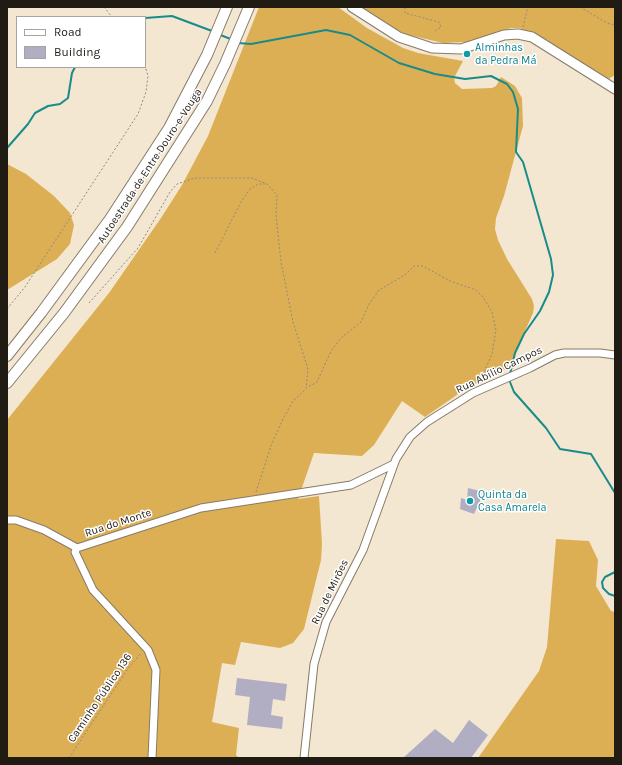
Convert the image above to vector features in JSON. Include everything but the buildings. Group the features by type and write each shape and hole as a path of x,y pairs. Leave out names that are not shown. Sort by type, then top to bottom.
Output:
{"highway":[{"name":"Autoestrada de Entre Douro-e-Vouga","path":"7,356 41,313 110,219 169,128 207,55 227,7"},
{"name":"Autoestrada de Entre Douro-e-Vouga","path":"7,383 64,313 127,227 207,101 225,64 249,7"}],"main road":[{"path":"352,7 399,37 432,48 461,49 504,35 518,34 532,37 615,89"}],"street":[{"name":"Rua Abílio Campos","path":"394,464 410,437 427,422 473,393 555,355 564,353 600,353 615,355"},
{"name":"Rua do Monte","path":"152,758 156,670 146,648 93,590 75,552 77,548 201,508 351,485 394,464"},
{"name":"Rua de Mirões","path":"304,758 314,664 326,622 363,550 394,464"},
{"path":"7,520 16,520 44,530 77,548"}],"path":[{"path":"104,7 111,16"},
{"path":"405,7 405,13 439,22 441,27 435,31"},
{"path":"518,34 524,26 528,7"},
{"path":"580,7 607,23 615,25"},
{"path":"7,309 25,287 138,114 146,92 148,76 146,68"},
{"path":"89,303 138,248 170,192 177,184 195,178 252,178 267,184 277,195 276,215 281,262 293,322 308,369 306,388"},
{"path":"215,253 241,202 250,189 258,184 267,184"},
{"path":"254,500 272,443 283,419 294,401 306,388 318,382 332,351 341,338 361,322 369,304 379,290 405,275 414,266 423,266 450,281 476,290 492,312 496,330 492,354 485,370 489,380 486,388"},
{"name":"Caminho Público 136","path":"70,758 136,658 146,648"}],"shaded area":[{"path":"259,7 338,7 367,28 403,48 418,53 463,61 454,78 455,83 462,89 492,88 496,86 501,77 515,86 522,98 523,126 504,196 496,218 495,229 498,240 507,259 532,299 534,306 533,313 510,365 506,369 464,390 425,417 402,401 374,445 362,456 314,453 298,499 319,496 322,544 321,560 304,629 293,643 280,648 241,642 235,665 222,663 212,722 239,728 236,755 239,758 7,758 7,420 109,293 182,185 208,136"},
{"path":"358,7 615,7 615,75 607,80 520,28 511,28 468,42 443,43 405,34"},
{"path":"7,164 26,174 54,196 70,213 74,225 70,244 57,259 7,290"},
{"path":"556,539 589,541 598,560 596,586 611,611 615,612 615,758 478,758 539,671 547,647"}],"waterway":[{"path":"146,18 172,16 212,31"},
{"path":"238,43 251,44 326,30 350,35 399,63 435,74 465,79 491,76 507,84 513,92 518,109 516,152 523,162 551,259 553,275 549,292 540,311 524,334 515,353 510,374"},
{"path":"218,34 233,40"},
{"path":"7,148 28,124 35,113 48,106 60,104 68,98 72,73 74,68"},
{"path":"510,382 514,392 546,428 560,449 591,454 615,493"},
{"path":"615,572 605,577 602,582 603,588 609,594 615,596"}],"place":[{"name":"Alminhas da Pedra Má","path":"467,54"},
{"name":"Quinta da Casa Amarela","path":"470,501"}]}
